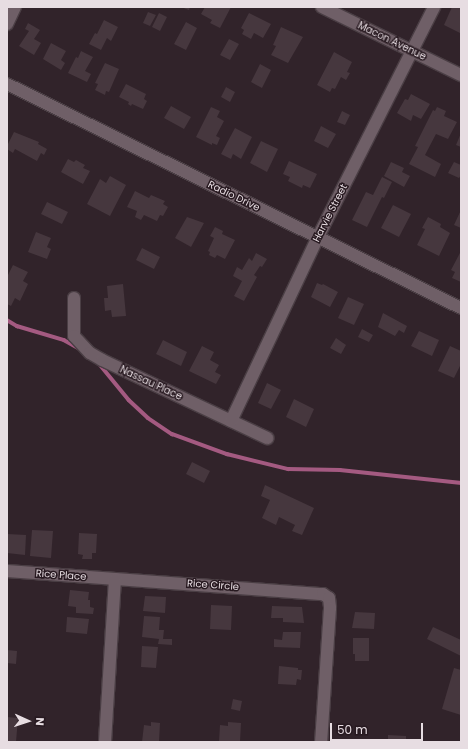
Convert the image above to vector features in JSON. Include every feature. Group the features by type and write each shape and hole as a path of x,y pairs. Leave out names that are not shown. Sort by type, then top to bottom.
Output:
{"street":[{"path":"7,24 15,7"},
{"name":"Macon Avenue","path":"322,7 461,75"},
{"name":"Harvie Street","path":"231,421 318,237 434,7"},
{"name":"Radio Drive","path":"7,84 461,308"},
{"name":"Nassau Place","path":"74,298 74,336 90,353 267,438"},
{"name":"Rice Place","path":"7,571 115,579"},
{"path":"105,742 115,579"},
{"name":"Rice Circle","path":"115,579 303,592 323,594 329,598 330,608 321,742"}],"building":[{"path":"181,7 190,7 189,10"},
{"path":"205,7 231,7 220,28 210,23 212,20 201,14"},
{"path":"452,7 461,8 460,33 444,25"},
{"path":"148,12 156,15 150,26 143,23"},
{"path":"159,13 167,17 160,31 152,27"},
{"path":"249,13 271,24 263,38 254,33 251,39 242,34 244,30 241,28"},
{"path":"104,20 118,27 111,41 107,38 101,50 89,44 95,33 97,34"},
{"path":"186,22 197,28 186,50 174,44"},
{"path":"28,23 40,30 34,39 41,43 34,55 19,46 29,31 25,29"},
{"path":"281,27 303,37 288,63 271,55 276,46 273,45"},
{"path":"229,39 239,44 230,60 220,55"},
{"path":"51,43 66,51 61,60 65,63 61,70 43,59"},
{"path":"81,51 93,57 85,71 91,74 87,82 68,73 76,57 78,58"},
{"path":"334,52 352,62 347,72 350,73 346,80 341,77 335,89 332,88 330,92 317,85"},
{"path":"105,63 119,69 109,92 106,91 105,95 95,90 98,84 95,83"},
{"path":"260,64 271,70 262,88 251,82"},
{"path":"126,84 146,94 144,99 147,101 143,109 132,104 131,106 128,104 129,102 119,97"},
{"path":"226,87 235,92 230,102 221,97"},
{"path":"411,94 430,104 421,119 413,115 411,121 397,113 405,99 408,100"},
{"path":"171,106 191,117 184,129 164,118"},
{"path":"211,107 220,111 217,117 224,121 216,136 220,138 217,145 212,143 212,145 196,137"},
{"path":"437,107 446,111 444,116 457,122 448,139 436,134 425,155 441,164 435,177 409,164 418,147 415,146 433,110 435,111"},
{"path":"342,111 350,115 345,125 337,122"},
{"path":"321,126 336,134 328,148 314,141"},
{"path":"235,128 252,137 241,159 233,154 231,159 221,154"},
{"path":"14,132 39,142 38,144 47,149 44,155 41,153 37,161 15,149 13,153 7,149"},
{"path":"461,133 461,147 456,145"},
{"path":"261,141 278,149 267,172 250,163"},
{"path":"68,159 74,162 76,160 85,165 83,168 90,171 83,184 61,172"},
{"path":"289,161 317,174 310,188 303,185 302,188 288,181 290,177 283,174"},
{"path":"391,162 404,168 402,172 410,176 404,187 384,176"},
{"path":"454,162 461,165 461,175 459,178 448,173"},
{"path":"110,176 126,185 110,216 87,204 100,179 106,183"},
{"path":"382,177 392,182 384,198 382,197 367,227 352,220 366,192 373,195"},
{"path":"135,191 149,198 151,195 165,201 163,204 168,207 163,216 160,215 157,221 144,215 141,220 135,217 137,211 127,207"},
{"path":"47,202 68,212 62,224 41,214"},
{"path":"393,205 411,214 399,237 381,228"},
{"path":"461,210 461,228 454,225"},
{"path":"187,217 204,223 191,247 175,238"},
{"path":"428,217 441,224 440,227 450,233 439,256 417,245 425,229 422,228"},
{"path":"215,227 223,231 222,234 235,240 225,259 217,255 215,258 209,255 210,252 208,251 214,238 210,236"},
{"path":"36,232 51,238 47,247 51,249 47,259 28,252"},
{"path":"142,248 160,257 154,269 136,260"},
{"path":"461,251 461,282 452,278 455,272 451,270"},
{"path":"256,253 267,259 254,275 257,277 244,301 234,296 242,281 233,276 237,267 242,270 249,258 252,261"},
{"path":"13,265 28,272 23,281 28,284 20,301 15,298 11,306 7,304 7,277"},
{"path":"317,283 323,284 338,292 330,307 311,297"},
{"path":"123,284 126,316 112,317 111,310 105,311 104,298 108,298 107,286"},
{"path":"348,297 364,304 354,325 338,318"},
{"path":"383,313 407,326 404,333 399,330 395,336 378,327"},
{"path":"362,329 373,335 369,342 358,337"},
{"path":"419,331 439,340 432,356 411,346"},
{"path":"336,338 346,345 341,354 330,348"},
{"path":"163,340 187,352 181,366 156,354"},
{"path":"202,346 214,352 210,360 219,365 215,372 221,375 216,384 189,371"},
{"path":"450,346 461,351 461,364 454,378 438,371"},
{"path":"267,383 281,390 271,409 258,403"},
{"path":"294,399 314,409 306,427 286,417"},
{"path":"192,462 210,471 204,483 186,474"},
{"path":"265,485 314,508 302,535 292,531 295,525 279,517 276,525 262,518 270,500 261,496"},
{"path":"32,530 53,531 51,558 30,556"},
{"path":"79,533 97,534 96,553 92,553 92,559 82,559 83,555 78,554"},
{"path":"7,534 26,535 25,555 7,553"},
{"path":"70,590 89,592 88,600 90,600 90,607 94,608 93,614 76,613 76,607 68,606"},
{"path":"145,596 166,597 165,613 143,611"},
{"path":"211,605 232,606 231,630 210,629"},
{"path":"272,606 302,607 304,623 283,622 283,618 271,618"},
{"path":"355,612 375,613 374,629 352,628"},
{"path":"144,616 160,617 159,630 164,630 163,639 172,639 172,645 158,644 159,639 142,637"},
{"path":"67,617 89,619 87,634 66,632"},
{"path":"433,627 461,640 461,656 427,639"},
{"path":"283,632 301,632 300,648 274,647 274,639 282,640"},
{"path":"353,638 369,638 369,661 355,661 355,654 353,654"},
{"path":"142,646 158,647 156,668 141,667"},
{"path":"7,650 17,651 16,664 7,663"},
{"path":"279,666 298,668 298,670 302,670 301,680 297,679 296,685 278,684"},
{"path":"454,668 461,670 461,715 442,709"},
{"path":"233,699 242,701 240,711 231,709"},
{"path":"7,717 18,718 16,742 7,742"},
{"path":"151,722 160,723 159,742 142,742 144,725 151,726"},
{"path":"228,722 241,723 240,742 219,742 220,725 228,726"},
{"path":"388,735 406,736 406,742 388,742"},
{"path":"337,739 354,740 354,742 336,742"}],"waterway":[{"path":"7,320 17,326 64,340 80,349"},
{"path":"98,362 129,400 148,418 172,434 227,454 288,469 340,470 461,483"}]}
